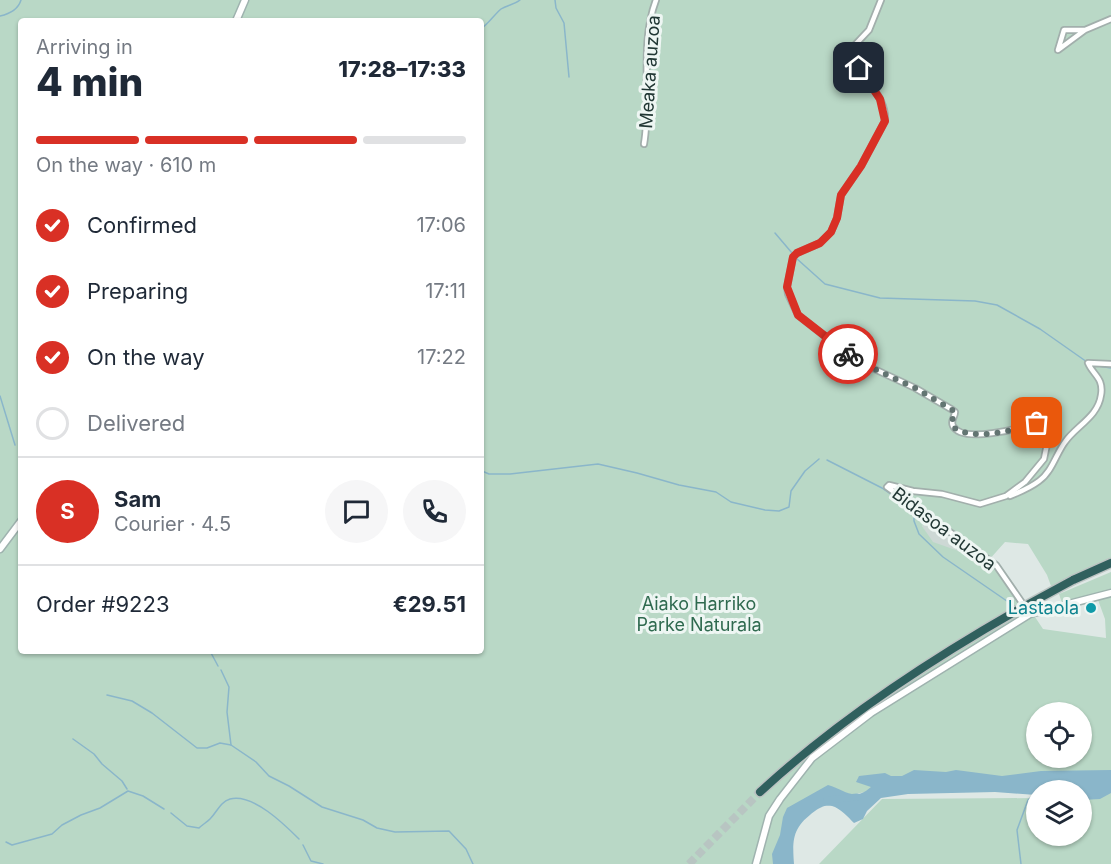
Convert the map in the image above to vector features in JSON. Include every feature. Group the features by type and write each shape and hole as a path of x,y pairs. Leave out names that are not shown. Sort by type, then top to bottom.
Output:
{"highway":[{"path":"760,792 810,748 858,711 948,652 1016,611 1073,580 1111,563"}],"street":[{"path":"237,18 245,0"},
{"name":"Meaka auzoa","path":"644,144 649,37 651,15 656,0"},
{"name":"Bidasoa auzoa","path":"881,0 869,30 853,47 859,68 880,99 885,121 861,166 841,195 837,218 831,232 820,243 793,257 787,287 788,294 798,315 855,360 906,383 955,412 953,427 960,433 983,435 1037,423 1043,426 1048,439 1044,459 1025,482 1006,496"},
{"path":"1085,30 1064,30 1058,50 1085,30 1111,19"},
{"name":"Bidasoa auzoa","path":"1030,614 996,565 887,488 893,485 980,504 1006,496 1040,481 1069,437 1085,423 1098,405 1102,394 1101,384 1098,375 1088,366 1088,363 1111,364"},
{"path":"0,549 18,525"},
{"path":"756,864 769,816 812,758 871,713 1030,614 1111,593"}],"shaded area":[{"path":"928,520 947,535 947,538 988,561 940,547 931,541 922,526"}],"green space":[{"name":"Aiako Harriko Parke Naturala","path":"0,0 1111,0 1111,559 1051,586 1028,544 1005,542 988,561 1001,566 1043,629 1106,638 1105,619 1098,600 1064,609 1059,594 1111,572 1111,779 1026,780 1026,783 865,792 851,795 847,793 823,794 803,807 783,864 0,864","holes":["928,520 984,560 933,542 922,526"]},
{"path":"1111,790 1111,864 819,864 882,799 1026,798 1026,846 1092,846 1092,796"}],"water":[{"path":"914,770 946,772 956,770 1002,776 1041,771 1111,770 1111,793 1100,799 1092,799 1092,780 1026,780 1026,794 995,792 908,794 881,798 867,811 863,819 854,823 838,809 825,806 808,817 798,828 793,847 794,864 773,864 772,854 787,808 828,785 850,794 860,794 871,787 856,782 859,776 885,773 891,776 902,776"}],"waterway":[{"path":"0,16 13,11 21,0"},
{"path":"484,26 501,9 520,0"},
{"path":"555,0 556,8 564,23 569,77"},
{"path":"775,233 792,253"},
{"path":"796,258 825,284 880,298 975,301 997,305 1040,329 1087,362"},
{"path":"1098,366 1111,368"},
{"path":"0,396 15,445"},
{"path":"484,472 510,474 598,464 716,492 731,502 779,511 789,507 791,491 805,471 819,459"},
{"path":"827,460 882,488 909,507 914,514 919,534 943,557 1017,608"},
{"path":"1040,616 1065,610"},
{"path":"212,654 218,666"},
{"path":"221,670 229,687 227,712 231,745"},
{"path":"107,695 132,701 152,713 197,748 207,748 220,743 231,745 256,762 269,776 322,807 363,820 377,828 395,832 449,831 466,849 473,864"},
{"path":"73,739 94,754 122,781 127,789"},
{"path":"6,842 12,845 52,834 62,825 100,808 128,791 143,796 164,809"},
{"path":"827,800 857,797"},
{"path":"171,813 187,826 199,828 224,802 239,798 258,805 299,839"},
{"path":"1021,864 1017,830 1026,805"},
{"path":"303,845 311,861 323,864"}],"tunnel":[{"path":"689,864 760,792"}],"way so far":[{"path":"848,354 855,360 886,373 951,409 955,412 953,427 960,433 983,435 1037,423"}],"place":[{"name":"Lastaola","path":"1091,608"}],"route":[{"path":"848,354 798,315 787,287 793,257 820,243 831,232 845,186 861,166 885,121 886,117 880,99 859,68"}]}
